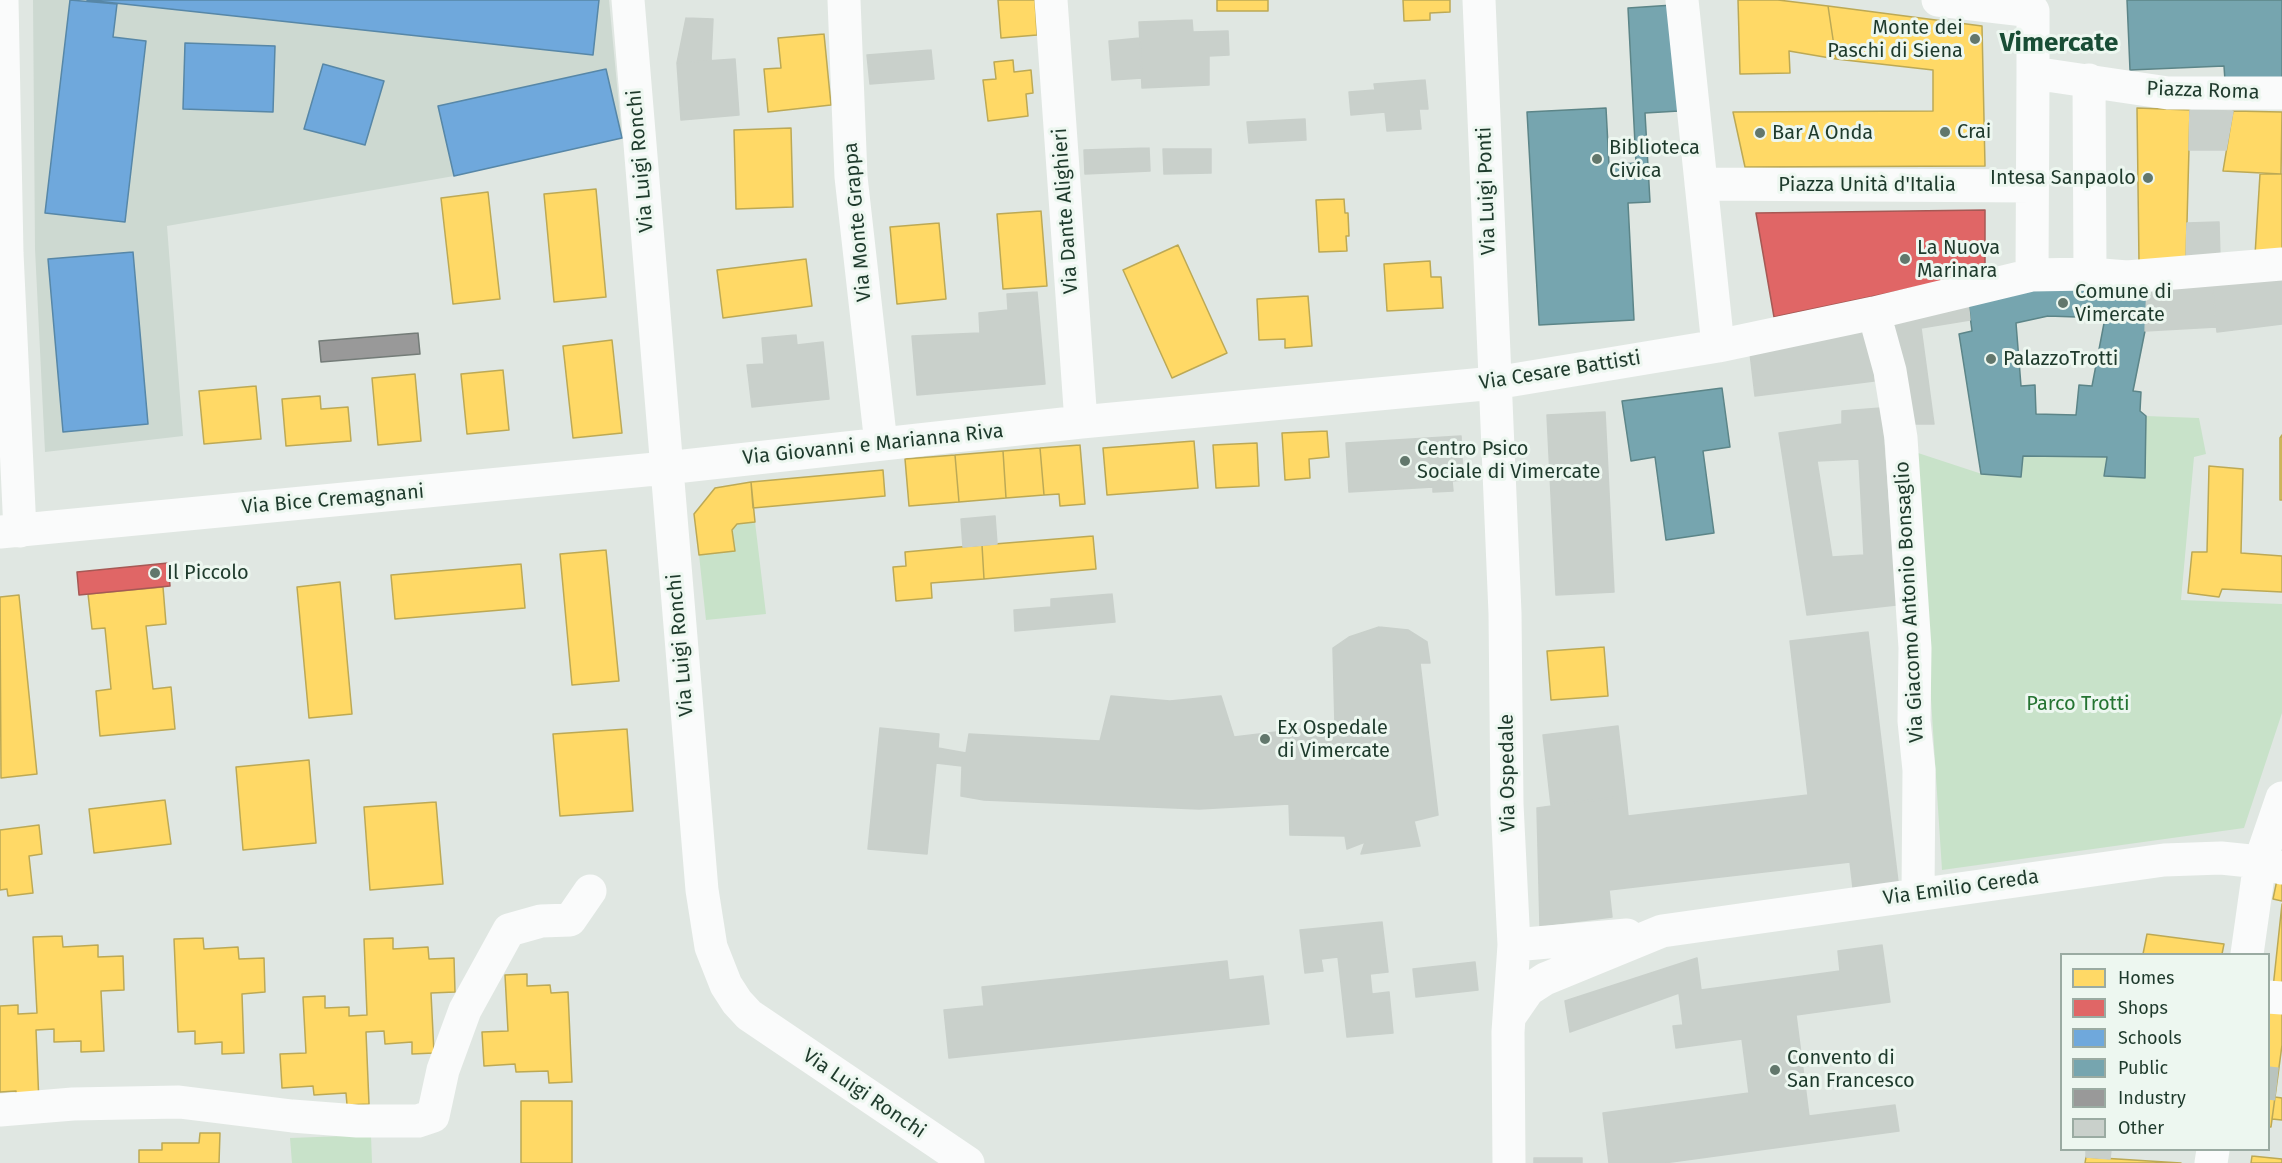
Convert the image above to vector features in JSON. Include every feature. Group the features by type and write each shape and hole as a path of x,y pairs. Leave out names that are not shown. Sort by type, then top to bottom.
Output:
{"street":[{"path":"2,0 10,532"},
{"name":"Via Luigi Ronchi","path":"628,0 706,928 718,968 737,1002 762,1026 968,1163"},
{"name":"Via Monte Grappa","path":"844,0 851,177 881,444"},
{"name":"Via Dante Alighieri","path":"1051,0 1081,423"},
{"name":"Via Luigi Ponti","path":"1479,0 1495,383"},
{"path":"1682,0 1718,346"},
{"path":"1938,0 2039,6 2033,73 2032,275 2090,274 2127,277 2282,264"},
{"path":"2033,73 2089,80 2090,274"},
{"name":"Piazza Roma","path":"2089,80 2168,93 2282,93"},
{"name":"Piazza Unità d'Italia","path":"1701,184 2032,186"},
{"name":"Via Cesare Battisti","path":"1081,423 1495,383 1718,346 1874,313 2032,275"},
{"name":"Via Giacomo Antonio Bonsaglio","path":"1874,313 1890,371 1901,438 1915,648 1914,720 1919,780 1913,885"},
{"name":"Via Ospedale","path":"1495,383 1505,613 1507,804 1514,945 1510,1016 1509,1163"},
{"name":"Via Giovanni e Marianna Riva","path":"666,468 1081,423"},
{"name":"Via Bice Cremagnani","path":"10,532 666,468"},
{"path":"2247,953 2271,865 2280,813"},
{"name":"Via Emilio Cereda","path":"1514,945 1662,932 1913,885 2164,860 2221,858 2271,865"},
{"path":"0,1110 73,1104 179,1102 292,1116 357,1121 418,1121 434,1116 443,1070 465,1010 509,930 541,921 570,920 590,891"},
{"name":"Via Emilio Cereda","path":"1510,1016 1528,990 1545,979 1662,932"}],"shaded area":[{"path":"33,0 609,0 622,138 454,176 167,226 183,436 45,452 35,249"}],"green space":[{"name":"Parco Trotti","path":"2146,416 2199,418 2206,454 2194,457 2181,600 2282,604 2282,713 2244,828 1942,870 1915,452 1985,475 2021,477 2023,456 2107,457 2104,476 2144,478"},
{"path":"755,522 766,614 706,620 699,555 734,551 732,530 737,524"},
{"path":"371,1135 372,1163 292,1163 290,1138"}],"building: Homes":[{"path":"998,0 1035,0 1037,35 1001,38"},
{"path":"1217,0 1268,0 1268,11 1217,11"},
{"path":"1403,0 1450,0 1450,12 1430,13 1430,20 1404,21"},
{"path":"1738,0 1778,0 1828,6 1836,59 1789,51 1790,73 1740,74"},
{"path":"1828,6 1982,26 1985,166 1745,167 1733,112 1933,111 1933,70 1836,59"},
{"path":"824,34 831,105 768,112 764,69 781,68 778,38"},
{"path":"1013,60 1014,72 1031,70 1033,93 1026,94 1028,116 988,121 983,80 996,79 994,62"},
{"path":"2137,108 2190,110 2186,260 2139,263"},
{"path":"2233,111 2282,112 2281,174 2223,171"},
{"path":"791,128 793,207 736,209 734,130"},
{"path":"2260,174 2282,174 2282,254 2255,255"},
{"path":"596,189 606,297 554,302 544,194"},
{"path":"488,192 500,299 453,304 441,198"},
{"path":"1344,199 1345,213 1348,213 1347,251 1319,252 1316,200"},
{"path":"1041,211 1047,286 1003,289 997,214"},
{"path":"939,223 946,299 897,304 890,227"},
{"path":"1178,245 1227,353 1172,378 1123,270"},
{"path":"806,259 812,306 723,318 717,270"},
{"path":"1430,261 1431,277 1441,277 1443,308 1387,311 1384,264"},
{"path":"1308,296 1312,346 1285,348 1285,339 1259,340 1257,299"},
{"path":"612,340 622,433 573,438 563,346"},
{"path":"503,370 509,430 467,434 461,374"},
{"path":"415,374 421,441 378,445 372,378"},
{"path":"256,386 261,439 204,444 199,391"},
{"path":"320,396 321,409 348,407 351,441 286,446 282,399"},
{"path":"1327,431 1329,457 1309,459 1310,478 1285,480 1282,433"},
{"path":"2282,435 2282,500 2280,500 2280,438"},
{"path":"1194,441 1198,488 1107,495 1103,448"},
{"path":"1257,443 1259,486 1216,488 1213,445"},
{"path":"1080,445 1085,504 1060,506 1059,494 1044,495 1040,448"},
{"path":"1040,448 1044,495 1006,498 1003,451"},
{"path":"1003,451 1006,498 959,502 955,455"},
{"path":"955,455 959,502 909,506 905,459"},
{"path":"2209,466 2243,469 2241,553 2282,556 2282,592 2222,589 2219,597 2188,593 2192,552 2207,552"},
{"path":"883,470 885,496 753,508 751,482"},
{"path":"751,482 755,522 737,524 732,530 735,551 699,555 694,514 715,488"},
{"path":"1093,536 1096,569 984,579 982,545"},
{"path":"982,545 984,579 931,583 932,598 896,601 893,567 906,566 905,552"},
{"path":"606,550 619,681 572,685 560,554"},
{"path":"521,564 525,608 395,619 391,575"},
{"path":"340,582 352,714 309,718 297,587"},
{"path":"163,587 166,624 146,626 153,689 171,687 175,729 100,736 96,691 111,689 105,628 92,629 88,594"},
{"path":"19,595 37,774 1,778 0,597"},
{"path":"1604,647 1608,696 1551,700 1547,651"},
{"path":"627,729 633,811 560,816 553,734"},
{"path":"309,760 316,843 243,850 236,767"},
{"path":"165,800 171,844 94,853 89,809"},
{"path":"436,802 443,884 370,890 364,807"},
{"path":"39,825 42,854 29,856 33,893 8,896 7,889 0,890 0,830"},
{"path":"2278,875 2282,877 2282,901 2273,899"},
{"path":"2282,904 2282,988 2273,988"},
{"path":"2147,934 2224,944 2222,953 2143,953"},
{"path":"62,936 63,947 98,945 98,957 123,956 124,990 101,991 104,1051 81,1052 81,1041 54,1042 54,1029 36,1030 39,1103 16,1104 16,1091 0,1092 0,1006 18,1005 18,1014 37,1013 33,937"},
{"path":"203,938 204,949 238,947 239,959 264,958 265,992 242,994 244,1053 222,1054 222,1042 195,1044 195,1031 178,1032 174,939"},
{"path":"393,938 393,949 428,947 429,959 454,958 455,992 431,993 434,1053 412,1054 412,1042 385,1044 384,1031 366,1032 369,1104 347,1105 346,1093 314,1095 313,1086 282,1088 280,1054 306,1053 303,997 325,996 325,1008 349,1007 349,1016 367,1015 364,939"},
{"path":"527,974 527,986 550,985 551,993 568,992 572,1082 549,1083 548,1071 516,1072 515,1064 484,1066 482,1032 508,1031 505,975"},
{"path":"2270,1007 2282,1008 2282,1045 2271,1127"},
{"path":"2275,1097 2282,1098 2282,1120 2272,1119"},
{"path":"521,1101 572,1101 572,1163 521,1163"},
{"path":"200,1133 220,1133 219,1163 139,1163 139,1150 162,1150 162,1143 199,1143"},
{"path":"2252,1156 2282,1159 2282,1163 2251,1163"},
{"path":"2086,1157 2149,1161 2181,1163 2085,1163"}],"building: Shops":[{"path":"1985,210 1985,273 1774,317 1756,213"},
{"path":"168,563 170,586 79,595 77,572"}],"building: Schools":[{"path":"70,0 117,4 113,37 146,41 125,222 45,213"},
{"path":"87,0 599,0 593,55"},
{"path":"185,43 275,46 273,112 183,109"},
{"path":"323,64 384,81 365,145 304,129"},
{"path":"606,69 622,138 454,176 438,106"},
{"path":"133,252 148,424 63,432 48,259"}],"building: Public":[{"path":"2127,0 2282,0 2282,84 2225,81 2224,66 2130,70"},
{"path":"1673,5 1679,111 1645,113 1650,202 1628,203 1634,320 1539,325 1527,112 1606,108 1609,165 1636,163 1628,8"},
{"name":"PalazzoTrotti","path":"2048,284 2147,289 2146,326 2133,391 2141,392 2140,411 2146,416 2145,478 2104,476 2107,457 2023,456 2021,477 1981,474 1959,334 1972,331 1968,301","holes":["2048,316 2105,318 2092,386 2079,385 2076,415 2036,414 2035,385 2021,386 2016,323"]},
{"path":"1722,388 1730,447 1703,451 1714,533 1666,540 1655,457 1631,461 1622,401"}],"building: Industry":[{"path":"418,333 420,354 321,362 319,341"}],"building: Other":[{"path":"686,18 713,19 711,61 677,63"},
{"path":"1192,20 1193,32 1228,31 1229,55 1209,56 1209,85 1142,88 1139,22"},
{"path":"1140,38 1142,78 1112,80 1109,41"},
{"path":"931,50 934,79 870,84 867,55"},
{"path":"735,59 739,115 681,120 677,63"},
{"path":"1425,80 1428,109 1419,109 1421,129 1387,131 1385,112 1351,115 1349,92 1375,90 1374,84"},
{"path":"2190,110 2233,111 2226,150 2189,150"},
{"path":"1305,119 1306,140 1249,143 1247,122"},
{"path":"1149,148 1150,171 1085,174 1084,150"},
{"path":"1163,149 1211,149 1211,173 1164,174"},
{"path":"2219,222 2220,259 2186,260 2187,223"},
{"path":"2282,277 2282,324 2217,332 2212,283"},
{"path":"2212,283 2216,327 2145,331 2147,289"},
{"path":"1037,292 1045,384 917,395 912,336 980,333 979,313 1008,310 1007,294"},
{"path":"1968,301 1970,320 1921,328 1934,424 1906,424 1886,318"},
{"path":"1868,329 1874,381 1755,396 1750,353"},
{"path":"796,335 797,345 823,342 829,399 752,407 747,365 764,364 762,338"},
{"path":"1881,408 1896,605 1807,615 1779,433 1842,424 1842,411","holes":["1859,459 1864,555 1832,557 1817,461"]},
{"path":"1605,412 1614,592 1556,595 1547,415"},
{"name":"Centro Psico Sociale di Vimercate","path":"1461,436 1463,480 1452,481 1453,491 1433,492 1433,487 1349,492 1346,443"},
{"path":"995,516 997,544 963,547 961,519"},
{"path":"1112,594 1115,622 1015,631 1014,610 1051,607 1051,599"},
{"name":"Ex Ospedale di Vimercate","path":"1379,627 1408,630 1427,642 1430,663 1420,663 1438,815 1414,821 1420,846 1361,854 1365,842 1347,849 1345,836 1290,835 1289,804 1199,809 984,800 961,796 962,766 936,763 927,854 868,849 880,728 939,734 938,748 966,753 969,734 1100,741 1111,696 1170,701 1221,696 1234,737 1335,725 1333,648 1349,637"},
{"path":"1868,632 1898,882 1853,888 1850,862 1609,890 1612,917 1540,926 1537,808 1626,796 1628,816 1808,795 1790,641"},
{"path":"1618,726 1626,796 1551,805 1543,735"},
{"path":"1382,922 1388,972 1370,974 1372,994 1389,992 1393,1033 1347,1037 1338,957 1321,959 1323,971 1305,973 1300,930"},
{"name":"Convento di San Francesco","path":"1882,945 1890,1002 1796,1015 1809,1116 1895,1105 1899,1131 1664,1163 1609,1163 1603,1113 1749,1093 1742,1039 1676,1048 1673,1026 1683,1025 1679,993 1570,1032 1565,1001 1697,958 1701,990 1840,971 1838,951"},
{"path":"1227,961 1229,980 1263,976 1269,1024 949,1058 944,1010 984,1006 982,987"},
{"path":"1475,962 1478,990 1416,997 1413,969"},
{"path":"2086,1151 2111,1151 2110,1159 2086,1157"},
{"path":"1534,1158 1582,1158 1582,1163 1534,1163"}],"tunnel":[{"path":"2270,1083 2277,1084"}],"place":[{"name":"Monte dei Paschi di Siena","path":"1975,39"},
{"name":"Crai","path":"1945,132"},
{"name":"Bar A Onda","path":"1760,133"},
{"name":"Biblioteca Civica","path":"1597,159"},
{"name":"Intesa Sanpaolo","path":"2148,178"},
{"name":"La Nuova Marinara","path":"1905,259"},
{"name":"Comune di Vimercate","path":"2063,303"},
{"name":"PalazzoTrotti","path":"1991,359"},
{"name":"Centro Psico Sociale di Vimercate","path":"1405,461"},
{"name":"Il Piccolo","path":"155,573"},
{"name":"Ex Ospedale di Vimercate","path":"1265,739"},
{"name":"Convento di San Francesco","path":"1775,1070"}],"district":[{"name":"Vimercate","path":"2059,44"}]}
